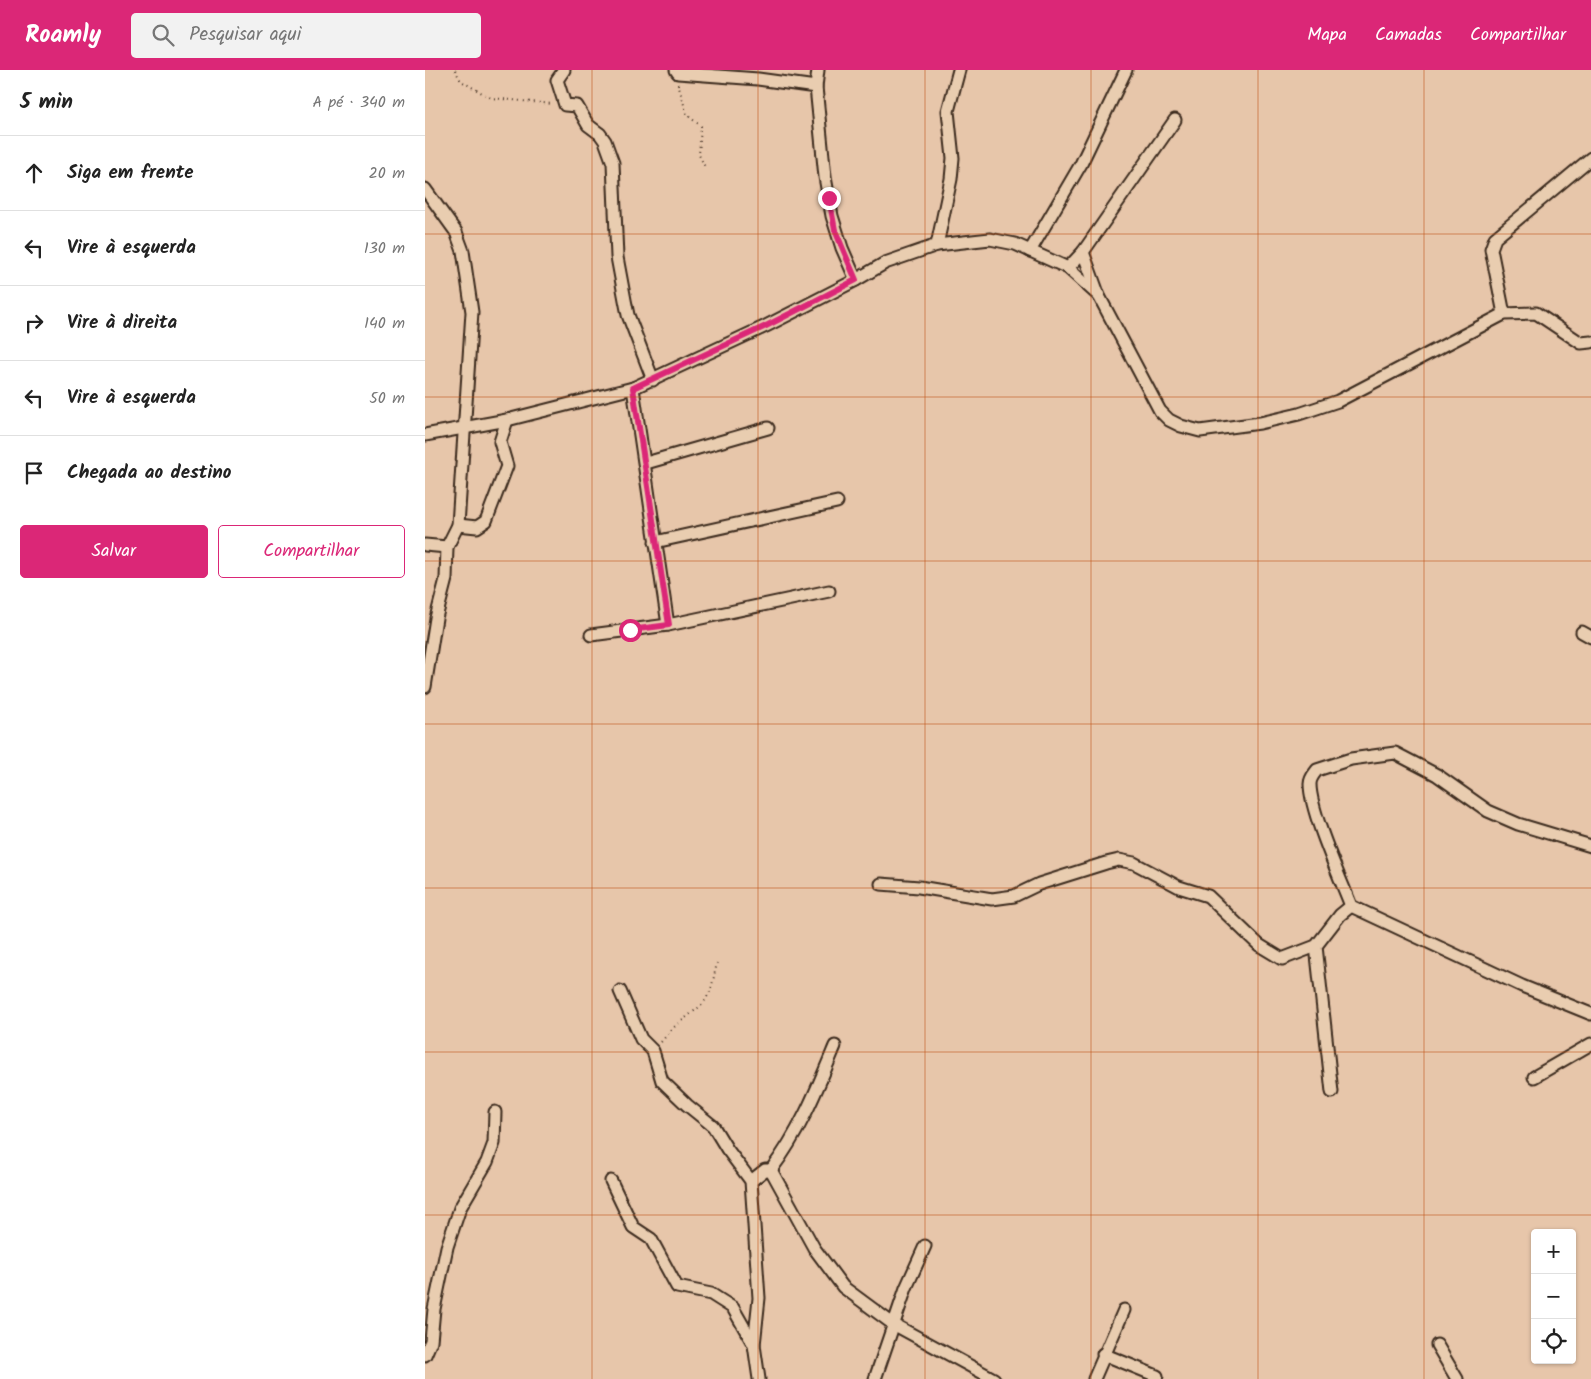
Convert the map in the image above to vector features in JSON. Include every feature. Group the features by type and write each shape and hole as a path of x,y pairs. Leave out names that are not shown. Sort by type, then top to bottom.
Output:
{"street":[{"path":"564,70 557,80 565,105 577,106 587,125 600,134 613,164 617,256 625,300 628,315 653,380"},
{"path":"818,70 816,86 825,177 832,216 842,248 856,280"},
{"path":"937,245 951,179 953,158 948,111 959,70"},
{"path":"1030,251 1081,164 1126,70"},
{"path":"677,72 816,86"},
{"path":"1068,268 1083,252 1175,120"},
{"path":"1504,314 1491,249 1495,238 1591,158"},
{"path":"425,189 456,232 468,280 472,312 458,525 447,547 446,579 431,618 425,687"},
{"path":"425,436 507,420 633,388 653,380 856,280 885,263 937,245 990,239 1015,244 1068,268 1099,296"},
{"path":"1083,252 1099,296 1160,411 1169,420 1181,426 1200,431 1260,423 1338,401 1504,314 1536,313 1581,343 1591,342"},
{"path":"633,388 646,463 655,542 669,625"},
{"path":"458,525 477,527 486,521 507,466 500,442 507,420"},
{"path":"646,463 768,428"},
{"path":"655,542 837,502"},
{"path":"425,544 447,547"},
{"path":"591,635 669,625 829,591"},
{"path":"1591,846 1518,824 1488,811 1437,775 1395,753 1351,759 1317,770 1310,784 1317,814 1351,906 1522,986 1591,1014"},
{"path":"881,884 919,887 992,899 1014,896 1063,876 1119,860 1142,866 1179,887 1208,896 1245,933 1278,958 1287,958 1316,946 1340,915 1351,906"},
{"path":"1316,946 1332,1092"},
{"path":"620,991 641,1039 653,1051 665,1085 713,1126 727,1149 751,1181 759,1298 754,1345 759,1379"},
{"path":"1534,1077 1591,1044"},
{"path":"771,1170 787,1149 808,1110 835,1046"},
{"path":"425,1355 431,1342 434,1309 447,1247 460,1208 487,1162 496,1122 495,1112"},
{"path":"751,1181 765,1170 771,1170"},
{"path":"771,1170 787,1201 830,1272 843,1287 893,1324 994,1379"},
{"path":"611,1181 633,1227 651,1240 677,1287 717,1298 733,1308 754,1345"},
{"path":"875,1379 893,1324 925,1246"},
{"path":"1094,1379 1103,1354 1124,1310"},
{"path":"741,1324 757,1318"},
{"path":"1437,1345 1457,1379"},
{"path":"1103,1354 1157,1376"}],"path":[{"path":"455,70 461,81 491,98 565,105"},
{"path":"677,72 679,92 685,110 701,126 699,155 705,170"},
{"path":"653,1051 673,1028 703,1004 711,990 717,962"}],"route":[{"path":"630,630 669,625 655,542 646,463 633,388 766,326 856,280 835,230 829,198"}]}
